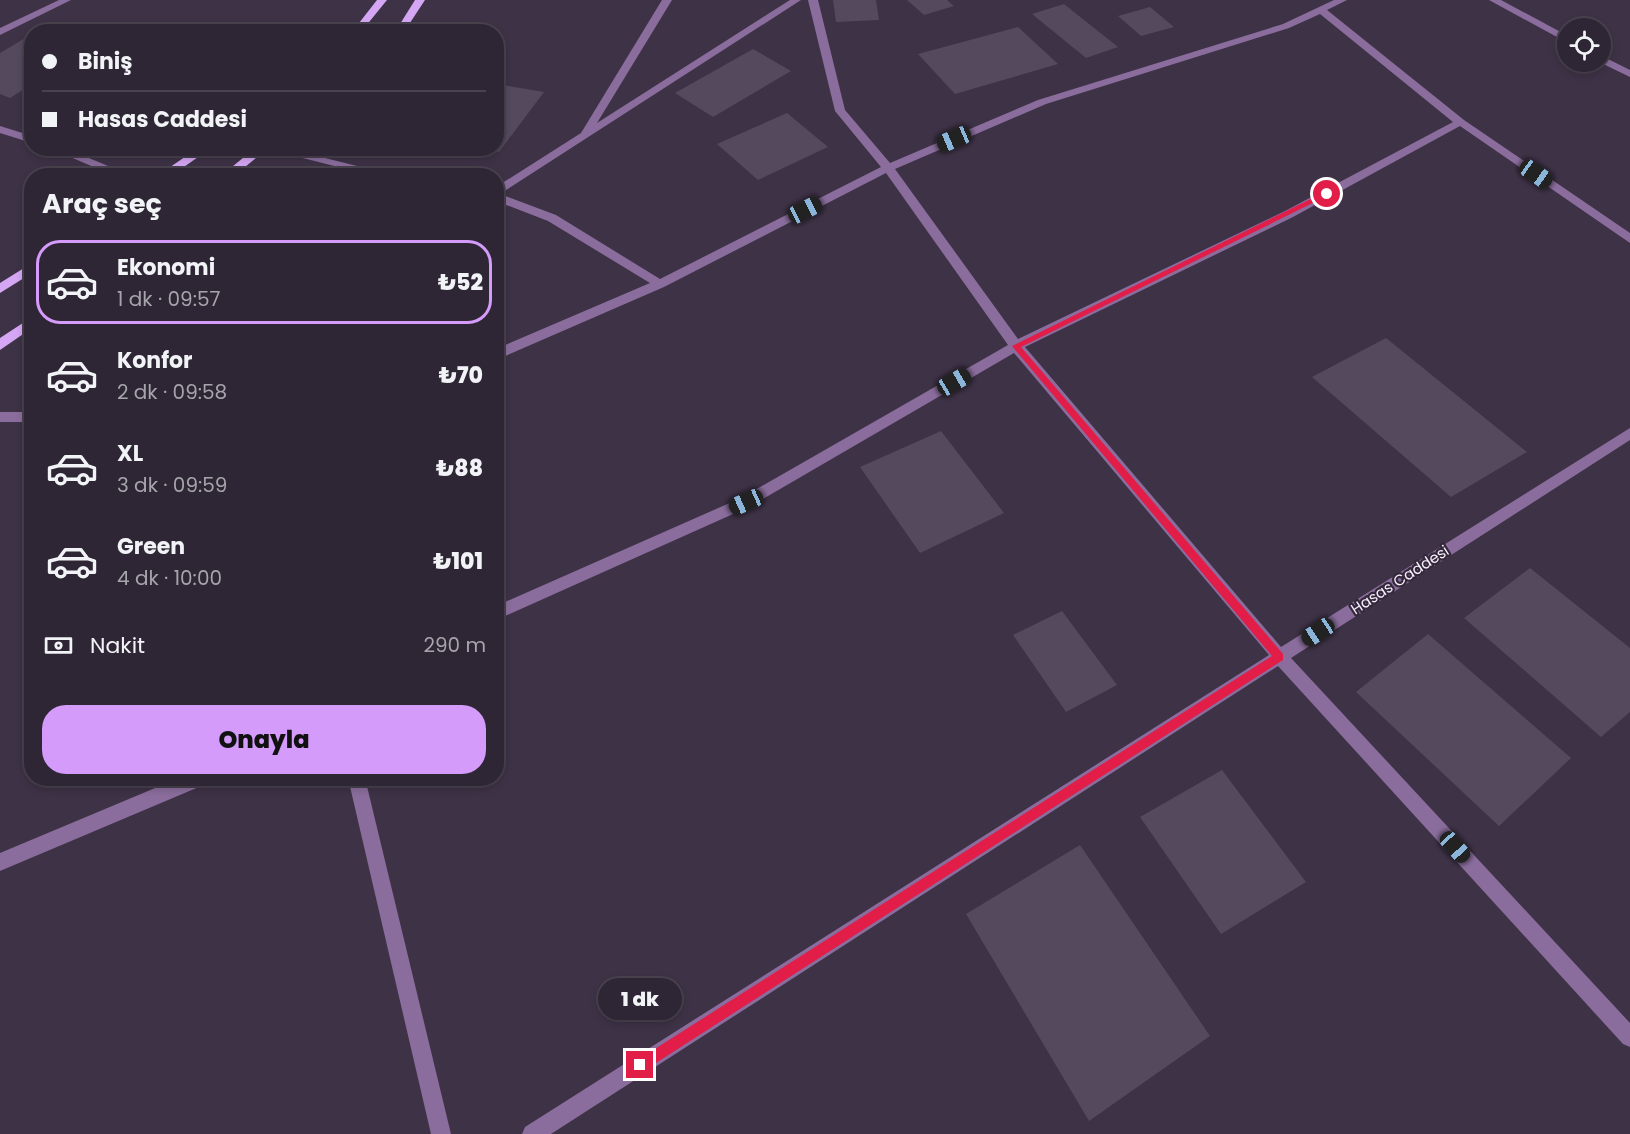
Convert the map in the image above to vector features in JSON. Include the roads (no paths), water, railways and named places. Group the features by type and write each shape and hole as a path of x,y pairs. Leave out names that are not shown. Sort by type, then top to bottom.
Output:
{"main road":[{"path":"363,24 381,0"},
{"path":"404,24 420,0"},
{"path":"175,168 193,156"},
{"path":"237,168 252,156"},
{"path":"0,289 24,272"},
{"path":"0,345 24,327"}],"street":[{"path":"0,32 66,0"},
{"path":"585,135 667,0"},
{"path":"504,187 796,0"},
{"path":"813,0 840,111 888,168 1016,346 1280,657 1630,1037"},
{"path":"504,352 660,284 888,168 1042,102 1286,26 1342,0"},
{"path":"1494,0 1557,34"},
{"path":"1321,10 1460,122 1630,239"},
{"path":"1611,64 1630,74"},
{"path":"504,609 746,502 1016,346 1289,214 1460,122"},
{"path":"0,129 24,137"},
{"path":"75,156 106,168"},
{"path":"303,156 357,168"},
{"path":"504,200 552,218 660,284"},
{"path":"0,417 24,417"},
{"name":"Hasas Caddesi","path":"532,1134 1628,436"},
{"path":"0,862 181,786"},
{"path":"358,786 441,1134"}]}
